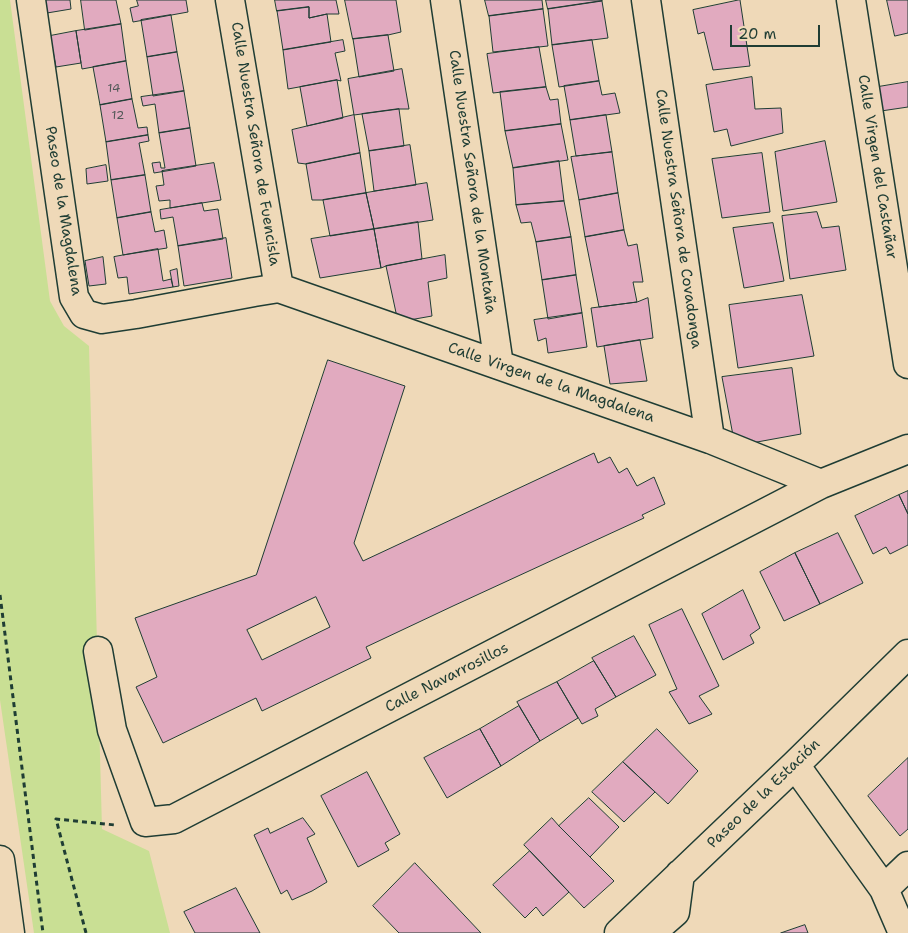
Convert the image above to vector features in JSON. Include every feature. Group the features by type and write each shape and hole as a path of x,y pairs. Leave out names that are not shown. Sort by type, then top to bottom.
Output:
{"street":[{"name":"Paseo de la Magdalena","path":"31,0 74,297 84,314 102,320 279,288"},
{"name":"Calle Nuestra Señora de Fuencisla","path":"230,0 279,288"},
{"name":"Calle Nuestra Señora de la Montaña","path":"445,0 499,364"},
{"name":"Calle Nuestra Señora de Covadonga","path":"646,0 710,439"},
{"name":"Calle Virgen del Castañar","path":"852,0 908,364"},
{"name":"Calle Virgen de la Magdalena","path":"279,288 710,439 821,484"},
{"name":"Calle Navarrosillos","path":"145,822 174,819 821,484 908,449"},
{"path":"98,651 112,730 145,822"},
{"name":"Paseo de la Estación","path":"619,933 908,654"},
{"path":"795,764 884,889 903,933"},
{"path":"0,860 10,933"},
{"path":"884,889 908,866"},
{"path":"651,933 675,912 680,874"}],"path":[{"path":"0,595 43,933"},
{"path":"86,933 56,819 116,825 145,822"}],"green space":[{"path":"0,0 10,0 50,301 64,326 89,346 102,829 149,851 170,933 34,933 0,700"}],"building":[{"path":"45,0 70,0 71,9 47,13"},
{"path":"81,0 116,0 121,24 85,30"},
{"path":"137,0 186,0 188,12 133,22 130,8 138,6"},
{"path":"275,0 336,0 339,14 327,14 309,18 309,7 277,11"},
{"path":"345,0 396,0 401,32 353,39"},
{"path":"485,0 542,0 543,9 489,16"},
{"path":"546,0 602,0 602,1 548,9"},
{"path":"740,0 750,66 713,70 704,32 698,34 693,10"},
{"path":"887,0 908,0 908,33 895,36"},
{"path":"602,1 608,38 552,45 548,9"},
{"path":"309,7 309,18 327,14 331,42 283,50 277,11"},
{"path":"543,9 548,46 493,52 489,16"},
{"path":"171,15 177,52 147,57 141,20"},
{"path":"121,24 126,61 82,69 76,31"},
{"path":"76,31 81,63 56,67 50,36"},
{"path":"388,35 394,71 359,77 353,39"},
{"path":"343,40 345,51 335,53 341,81 337,80 288,89 283,50"},
{"path":"592,40 599,81 559,87 552,45"},
{"path":"539,47 546,87 493,93 487,54"},
{"path":"177,52 184,91 153,96 147,57"},
{"path":"126,61 132,99 100,105 93,67"},
{"path":"402,69 409,109 354,115 348,79"},
{"path":"752,77 755,109 781,108 783,133 731,146 727,129 714,132 706,85"},
{"path":"337,80 343,118 307,126 300,87"},
{"path":"599,81 602,95 615,93 620,113 570,120 564,86"},
{"path":"908,82 908,107 881,111 878,87"},
{"path":"546,87 550,100 558,99 561,124 505,131 500,92"},
{"path":"184,91 190,128 159,133 155,104 143,106 141,97"},
{"path":"132,99 138,128 147,127 148,135 106,142 100,105"},
{"path":"399,109 404,146 369,151 362,114"},
{"path":"354,115 360,153 306,164 298,163 292,130"},
{"path":"606,115 612,152 576,156 570,120"},
{"path":"561,124 568,160 513,168 505,131"},
{"path":"190,128 196,166 154,173 152,163 160,162 161,168 165,168 159,133"},
{"path":"148,135 149,141 139,143 145,175 111,180 106,142"},
{"path":"825,141 837,202 783,211 775,152"},
{"path":"410,145 416,185 374,191 369,151"},
{"path":"612,152 618,193 579,200 571,157"},
{"path":"360,153 366,193 312,200 306,164"},
{"path":"762,153 770,212 722,218 712,159"},
{"path":"559,161 564,201 516,205 513,168"},
{"path":"214,163 221,200 170,208 170,200 159,201 156,186 164,185 162,171"},
{"path":"106,165 108,181 87,184 86,169"},
{"path":"145,175 151,212 117,218 111,180"},
{"path":"427,183 433,220 374,229 366,193"},
{"path":"366,193 374,229 330,236 323,200"},
{"path":"618,193 624,230 585,237 579,200"},
{"path":"564,201 571,237 536,242 531,222 521,223 516,205"},
{"path":"202,203 204,211 218,209 223,239 178,246 173,217 161,219 160,210"},
{"path":"151,212 155,232 164,230 167,248 123,255 117,218"},
{"path":"817,212 822,228 839,226 846,270 790,279 782,216"},
{"path":"418,222 422,259 381,268 374,229"},
{"path":"773,223 784,281 744,288 733,228"},
{"path":"374,229 381,268 320,278 311,239"},
{"path":"624,230 628,246 637,244 643,282 633,282 637,302 599,307 585,237"},
{"path":"571,237 576,275 542,280 536,242"},
{"path":"226,238 232,278 184,286 178,246"},
{"path":"158,249 163,281 171,279 173,287 129,294 127,277 118,278 114,257"},
{"path":"445,255 447,278 428,282 432,316 398,322 386,266"},
{"path":"103,257 106,284 89,286 85,261"},
{"path":"177,269 179,286 173,287 170,271"},
{"path":"576,275 582,313 548,319 542,280"},
{"path":"802,295 814,356 738,368 729,305"},
{"path":"648,298 653,338 597,347 591,308 637,302"},
{"path":"582,313 587,347 548,353 546,338 538,341 534,320"},
{"path":"640,340 647,381 610,384 604,346"},
{"path":"328,360 405,386 354,543 363,561 594,453 598,463 610,457 619,473 627,468 637,486 654,477 665,504 642,515 644,518 366,647 371,658 262,711 256,698 163,743 136,687 157,677 135,618 256,575","holes":["316,597 330,627 262,660 247,630"]},
{"path":"792,368 801,434 735,446 722,377"},
{"path":"908,491 908,514 899,495"},
{"path":"899,495 908,514 908,545 890,554 886,547 873,554 855,516"},
{"path":"838,533 863,583 820,604 795,553"},
{"path":"795,553 820,604 784,621 760,572"},
{"path":"743,590 760,628 750,635 754,643 723,660 702,614"},
{"path":"682,609 719,686 699,696 712,714 689,724 669,692 677,689 649,625"},
{"path":"634,636 656,675 616,697 592,658"},
{"path":"594,661 616,697 595,709 598,716 582,724 557,682"},
{"path":"557,682 578,718 540,741 517,702"},
{"path":"519,706 540,741 501,766 480,729"},
{"path":"480,729 501,766 447,798 424,758"},
{"path":"657,729 698,771 668,804 623,762"},
{"path":"908,758 908,829 900,836 868,796"},
{"path":"623,762 655,792 624,822 592,792"},
{"path":"367,772 400,834 385,843 389,850 358,867 321,796"},
{"path":"589,798 619,827 590,857 559,826"},
{"path":"303,818 315,834 307,838 327,882 292,900 287,890 281,894 254,835 268,828 270,833"},
{"path":"552,818 614,881 584,908 524,845"},
{"path":"530,851 569,892 543,916 536,907 525,918 493,885"},
{"path":"415,863 481,933 399,933 373,906"},
{"path":"236,888 260,933 195,933 184,912"},
{"path":"805,925 808,933 781,933"}]}
